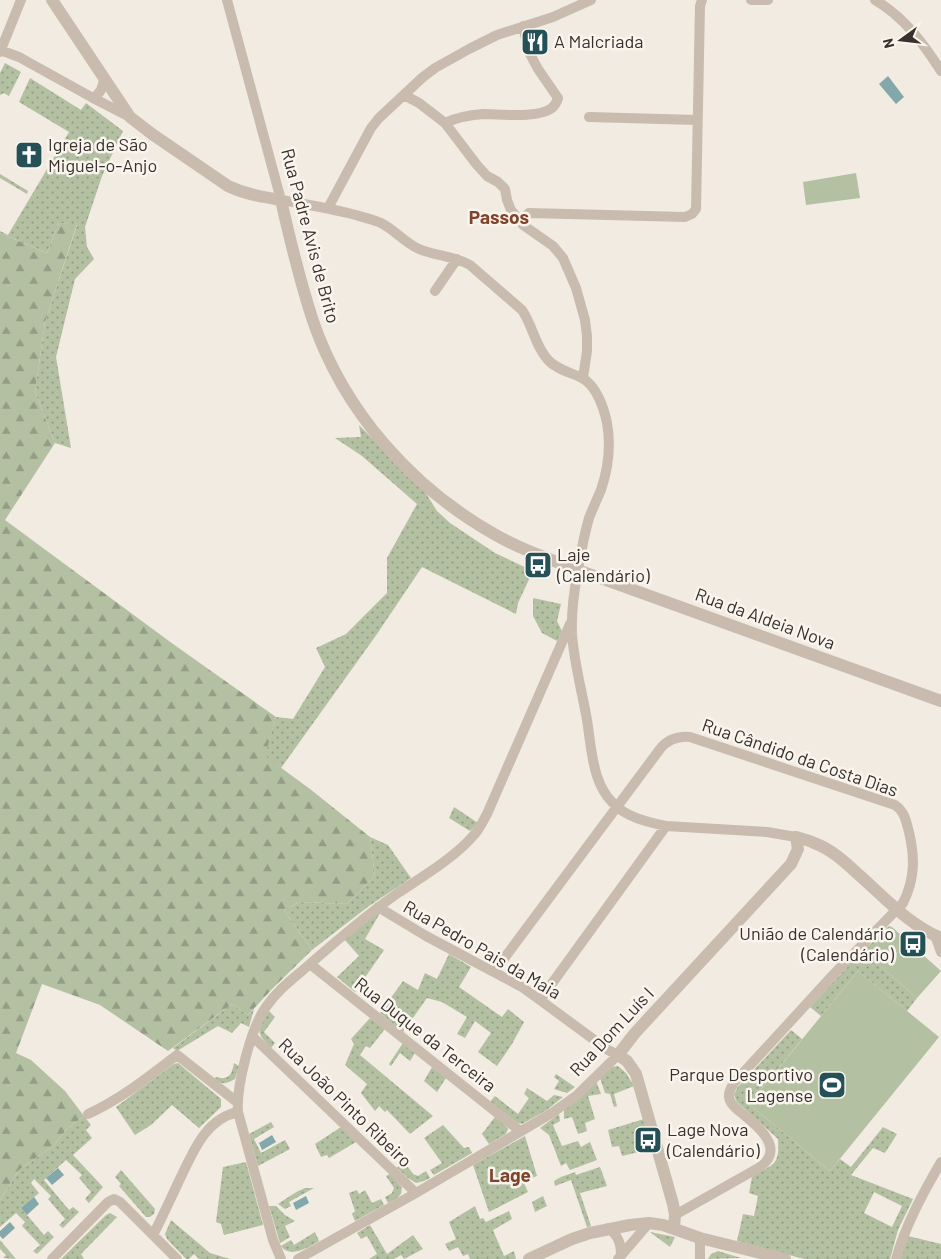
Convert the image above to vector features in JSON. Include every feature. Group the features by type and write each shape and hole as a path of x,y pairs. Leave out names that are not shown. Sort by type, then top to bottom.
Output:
{"street":[{"path":"21,0 0,50 19,57 130,118 238,191 328,208 372,219 392,229 415,247 470,265 522,310 540,350 550,362 570,374 583,378 589,383 602,406 607,423 608,464 585,532 574,594 572,620 574,648 594,764 601,786 606,794 617,807 630,815 652,823 666,826 768,832 814,842 848,864 910,920 938,937 941,952"},
{"path":"52,0 130,118"},
{"name":"Rua Padre Avis de Brito","path":"227,0 304,292 326,353 339,378 374,432 395,456 440,498 494,534 518,546 578,570"},
{"path":"328,208 371,128 379,118 435,68 497,35 553,17 591,0"},
{"path":"519,221 529,213 685,217 692,214 696,209 700,6 702,0"},
{"path":"751,0 768,0"},
{"path":"875,0 902,19 918,37 941,71"},
{"path":"445,123 454,119 476,115 517,115 546,111 552,108 558,98 529,52 523,26"},
{"path":"93,98 102,91 104,78"},
{"path":"404,95 419,103 445,123 477,165 487,176 498,182 505,189 511,210 519,221 553,246 563,258 570,272 585,320 587,351 583,378"},
{"path":"589,117 697,120"},
{"path":"435,291 456,259"},
{"name":"Rua da Aldeia Nova","path":"578,570 941,701"},
{"path":"282,1259 273,1240 238,1107 240,1083 252,1036 260,1017 265,1007 276,994 310,964 378,907 459,850 474,835 487,814 572,620"},
{"name":"Rua Cândido da Costa Dias","path":"494,972 662,745 673,738 690,737 895,805 902,811 914,863 912,878 906,896 897,910 833,975 733,1084 730,1090 728,1096 734,1107 755,1125 769,1141 771,1147 769,1158 760,1167 674,1222"},
{"path":"540,1000 666,826"},
{"name":"Rua Dom Luís I","path":"298,1259 416,1193 552,1113 570,1100 618,1056 635,1033 791,864 798,848 796,837"},
{"name":"Rua Pedro Pais da Maia","path":"378,907 460,955 522,988 618,1056"},
{"name":"Rua Duque da Terceira","path":"310,964 520,1131"},
{"name":"Rua João Pinto Ribeiro","path":"252,1036 416,1193"},
{"path":"88,1114 110,1104 177,1055 226,1094 238,1107"},
{"path":"618,1056 627,1061 636,1074 673,1204 674,1222"},
{"path":"224,1117 228,1105 226,1094"},
{"path":"153,1235 197,1145 211,1127 238,1107"},
{"path":"896,1259 909,1222 941,1162"},
{"path":"52,1259 108,1202 114,1199 120,1202 177,1259"},
{"path":"530,1259 572,1239 609,1228 630,1225 663,1225 674,1222 700,1238 785,1259"},
{"path":"619,1257 649,1224"},
{"path":"609,1228 619,1239 621,1247 619,1257"},
{"path":"700,1238 700,1259"}],"green space":[{"path":"5,63 21,72 9,96 4,93 0,95 0,73"},
{"path":"30,78 81,110 86,103 123,131 102,176 85,227 87,247 94,259 75,279 56,357 71,448 55,443 35,392 45,322 77,225 59,223 47,253 0,233 0,231 8,235 69,132 19,102"},
{"path":"856,173 860,198 806,205 803,182"},
{"path":"0,174 28,191 27,194 0,178"},
{"path":"59,223 77,224 45,322 35,392 55,443 5,520 173,644 276,717 265,756 370,837 375,876 347,904 299,902 284,910 312,950 248,1015 232,1004 168,1051 100,1005 42,984 16,1053 31,1060 65,1091 84,1116 66,1130 53,1146 19,1170 0,1200 0,233 47,253"},
{"path":"359,425 425,492 437,511 450,523 495,553 533,571 518,603 516,614 422,567 377,634 281,768 264,756 276,717 293,719 325,667 316,648 346,634 387,593 387,558 417,504 362,456 335,438 361,437"},
{"path":"533,598 561,604 557,621 562,631 557,641 542,633 533,616"},
{"path":"454,807 478,823 470,831 449,818"},
{"path":"370,837 388,845 411,878 369,906 312,950 284,910 299,902 347,904 375,876"},
{"path":"380,913 365,939 384,950 355,992 337,977 359,956 344,939 376,914"},
{"path":"889,926 892,927 868,955 917,998 907,1011 858,971 821,1016 810,1007 851,963"},
{"path":"892,927 941,971 917,998 868,955"},
{"path":"449,954 471,967 459,987 502,1017 508,1009 524,1022 497,1066 478,1052 491,1033 475,1021 465,1038 457,1034 467,1017 442,1002 427,998 403,1032 380,1013 403,981 418,990 425,973 437,979"},
{"name":"Parque Desportivo Lagense","path":"858,971 939,1037 830,1171 749,1104"},
{"path":"232,1004 248,1015 254,1009 249,1027 241,1023 232,1033 218,1026 177,1051 173,1048"},
{"path":"268,1010 275,1017 264,1032 275,1043 271,1048 259,1030"},
{"path":"370,1018 385,1029 370,1048 366,1046 360,1055 433,1116 410,1134 387,1110 385,1112 379,1106 375,1111 361,1093 367,1084 345,1065 354,1044 351,1039"},
{"path":"791,1030 802,1039 749,1104 830,1171 840,1159 851,1167 883,1127 897,1134 885,1153 873,1148 851,1175 913,1199 898,1230 890,1259 804,1259 737,1241 743,1214 754,1216 758,1196 749,1193 752,1177 774,1163 778,1154 778,1139 737,1102 734,1095 737,1088","holes":["874,1192 902,1206 892,1227 864,1213"]},
{"path":"403,1043 415,1053 410,1061 400,1053 391,1066 389,1064"},
{"path":"178,1063 221,1099 221,1107 199,1128 172,1105 151,1125 135,1135 116,1107"},
{"path":"234,1063 239,1066 235,1079 225,1083 214,1079 216,1077 224,1078 229,1076"},
{"path":"618,1066 626,1073 634,1086 614,1094 617,1106 614,1107 610,1094 605,1093 600,1078 612,1067"},
{"path":"432,1067 446,1078 437,1092 424,1081"},
{"path":"556,1074 575,1087 567,1093 554,1089 559,1081 554,1077"},
{"path":"596,1081 601,1094 588,1096 595,1119 585,1123 587,1131 578,1134 572,1117 564,1119 564,1110"},
{"path":"527,1088 547,1101 554,1095 563,1097 547,1110 522,1124 490,1102 495,1096 518,1114 529,1098 524,1094"},
{"path":"559,1114 560,1121 553,1125 562,1146 578,1141 581,1147 590,1142 597,1160 570,1170 566,1163 561,1166 549,1135 540,1128"},
{"path":"84,1116 91,1125 86,1130 92,1138 73,1155 103,1187 89,1203 85,1199 91,1192 79,1178 82,1175 66,1160 44,1180 69,1210 73,1207 79,1212 63,1228 59,1225 65,1219 48,1199 51,1196 34,1179 31,1183 39,1193 21,1208 44,1235 48,1231 54,1237 37,1254 33,1251 40,1245 22,1226 25,1222 16,1213 0,1227 0,1200 19,1170 53,1146 66,1130"},
{"path":"495,1117 508,1129 506,1134 489,1144 482,1134"},
{"path":"644,1119 651,1149 622,1156 619,1146 612,1147 608,1130"},
{"path":"271,1122 274,1127 254,1139 261,1153 285,1140 290,1149 258,1166 249,1134"},
{"path":"443,1125 464,1148 469,1147 472,1153 434,1175 430,1170 442,1163 424,1138"},
{"path":"341,1127 356,1142 329,1158 327,1155 321,1157 315,1144"},
{"path":"525,1136 537,1176 523,1181 528,1192 489,1212 473,1165"},
{"path":"246,1162 263,1225 224,1235 221,1224 216,1222 223,1167"},
{"path":"401,1163 405,1163 413,1174 418,1176 426,1171 430,1178 416,1183 397,1168"},
{"path":"600,1167 607,1186 580,1193 591,1226 587,1227 571,1180 555,1186 554,1181 575,1172 576,1175"},
{"path":"121,1170 155,1209 154,1214 150,1217 146,1217 119,1186 121,1184 115,1177"},
{"path":"390,1174 402,1187 401,1194 388,1203 385,1197 392,1193 394,1188 386,1176"},
{"path":"305,1188 314,1188 289,1202 291,1206 285,1209 278,1204 294,1193"},
{"path":"357,1190 359,1194 365,1190 372,1203 381,1199 384,1205 355,1221 352,1214 355,1211 349,1193"},
{"path":"543,1196 547,1206 535,1212 532,1202"},
{"path":"269,1206 276,1206 295,1221 285,1226 290,1237 280,1243"},
{"path":"475,1206 480,1219 483,1218 486,1222 509,1211 512,1219 493,1230 504,1256 514,1251 516,1259 470,1259 468,1254 463,1256 458,1247 449,1251 445,1244 456,1239 449,1222"},
{"path":"110,1213 117,1217 81,1254 84,1259 61,1259 106,1215"},
{"path":"171,1220 210,1253 230,1259 199,1259 194,1254 189,1259 186,1259 167,1239 165,1234"},
{"path":"370,1225 387,1254 413,1235 423,1249 404,1259 401,1255 394,1259 369,1259 377,1254 367,1236 361,1239 357,1233"},
{"path":"315,1232 319,1241 305,1249 289,1252 281,1246 291,1240 294,1245"},
{"path":"650,1232 675,1237 670,1247"},
{"path":"908,1236 941,1244 941,1259 900,1259"},
{"path":"0,1240 16,1259 3,1258 6,1255 0,1249"},
{"path":"718,1251 741,1258 708,1259 711,1254"}],"water":[{"path":"888,76 904,97 896,104 879,84"},
{"path":"272,1135 276,1142 262,1150 259,1143"},
{"path":"58,1168 64,1175 52,1185 46,1178"},
{"path":"306,1196 309,1203 296,1210 293,1203"},
{"path":"34,1197 39,1204 27,1215 21,1208"},
{"path":"10,1222 15,1228 3,1239 0,1236 0,1231"}],"place":[{"name":"A Malcriada","path":"535,42"},
{"name":"Igreja de São Miguel-o-Anjo","path":"29,155"},
{"name":"Laje (Calendário)","path":"538,565"},
{"name":"União de Calendário (Calendário)","path":"913,944"},
{"name":"Parque Desportivo Lagense","path":"832,1085"},
{"name":"Lage Nova (Calendário)","path":"648,1140"}],"district":[{"name":"Passos","path":"499,217"},
{"name":"Lage","path":"510,1175"}]}
